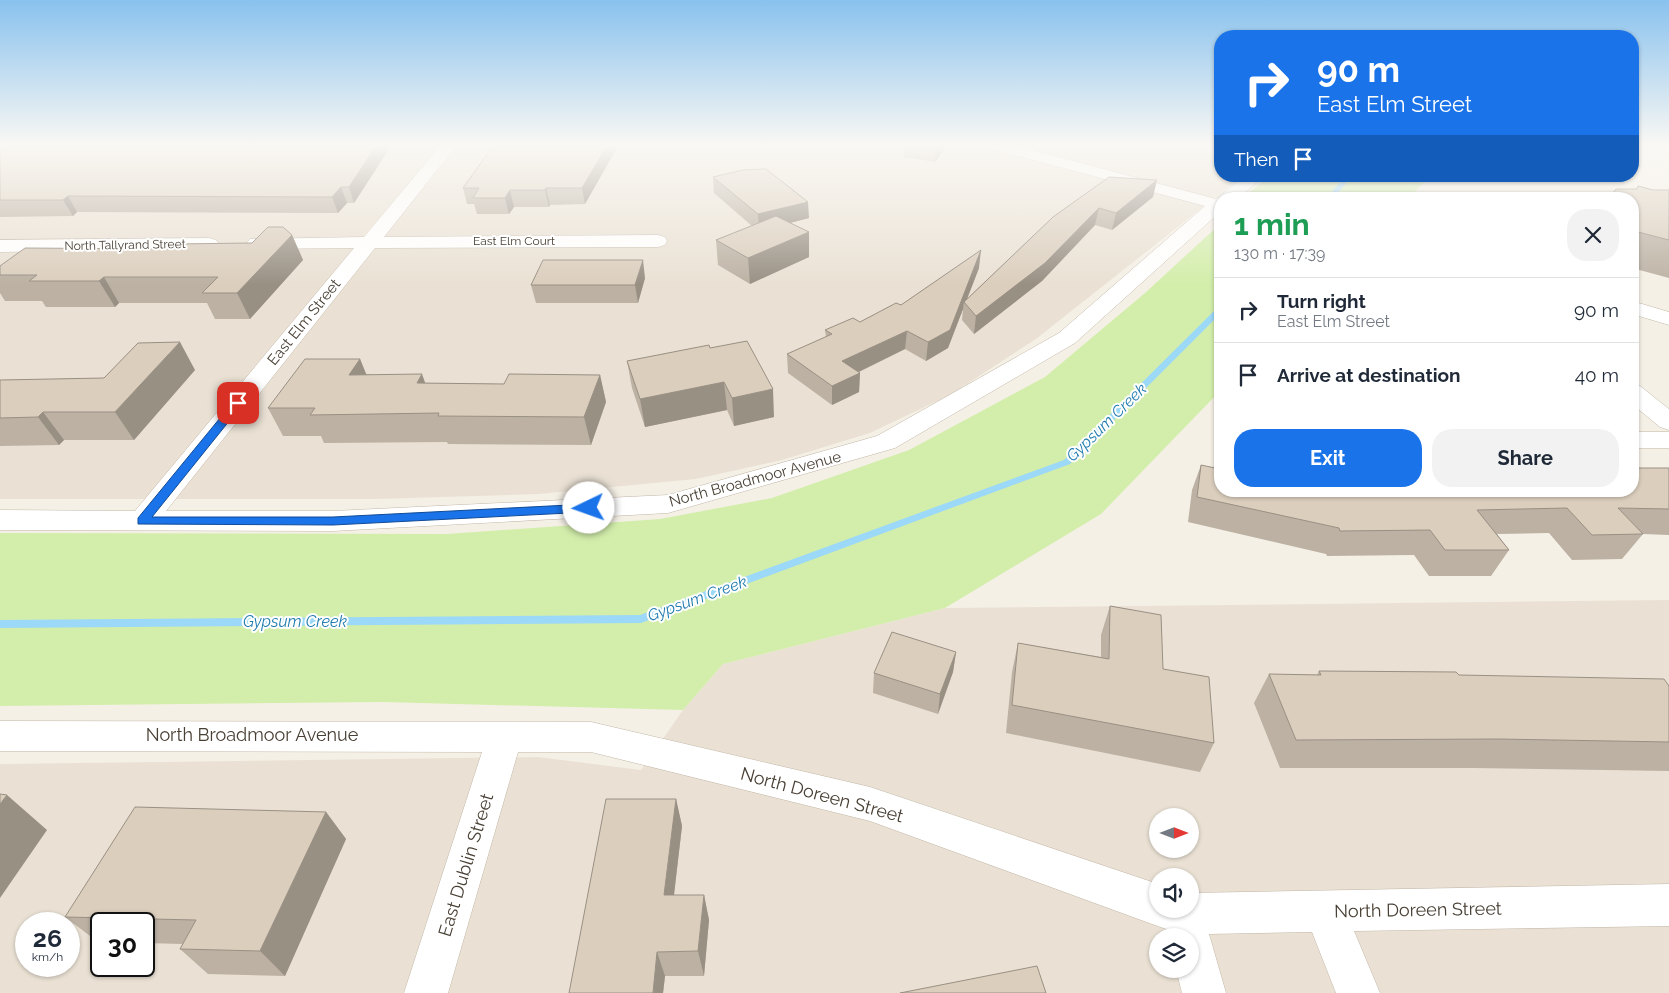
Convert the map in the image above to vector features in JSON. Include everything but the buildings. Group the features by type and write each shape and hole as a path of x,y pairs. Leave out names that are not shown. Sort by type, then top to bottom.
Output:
{"street":[{"name":"East Elm Street","path":"142,521 410,192"},
{"path":"1179,192 1214,201"},
{"name":"North Broadmoor Avenue","path":"0,520 333,521 668,504 886,442 1067,338 1194,224 1214,208"},
{"name":"East Elm Court","path":"370,241 658,241"},
{"path":"242,244 370,241"},
{"name":"North Tallyrand Street","path":"0,246 223,244"},
{"path":"1639,309 1669,319"},
{"path":"1639,396 1669,422"},
{"path":"1639,440 1669,440"},
{"name":"North Broadmoor Avenue","path":"0,736 505,736"},
{"name":"North Doreen Street","path":"505,736 592,737 870,804 1177,921 1324,912 1669,905"},
{"name":"East Dublin Street","path":"426,993 505,736"},
{"path":"1324,912 1358,993"},
{"path":"1177,921 1204,993"}],"shaded area":[{"path":"0,192 1214,192 1214,198 1036,339 950,395 870,433 782,460 696,479 539,494 378,499 0,499"},
{"path":"1669,600 1669,993 0,993 0,764 538,757 641,770 683,710 723,664 945,608"}],"green space":[{"path":"1214,230 1214,397 1101,514 945,608 723,664 683,710 383,702 0,706 0,533 447,534 660,519 772,498 909,450 1045,377 1145,293"}],"waterway":[{"name":"Gypsum Creek","path":"0,624 641,619 1067,462 1214,316"}],"route":[{"path":"238,403 142,521 333,521 589,508"}]}
